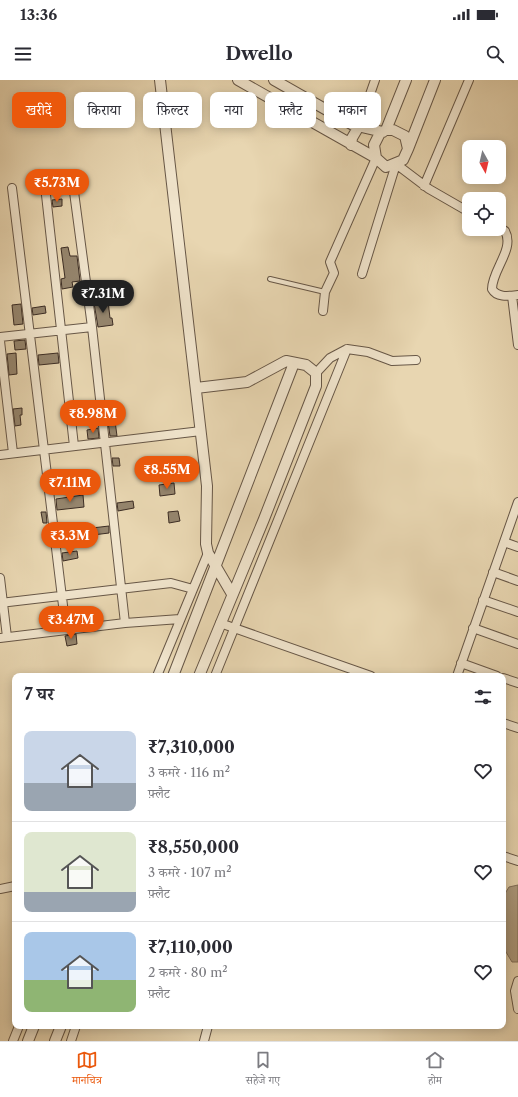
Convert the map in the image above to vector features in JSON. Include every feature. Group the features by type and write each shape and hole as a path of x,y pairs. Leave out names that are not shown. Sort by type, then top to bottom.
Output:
{"street":[{"path":"160,80 207,486 206,536 208,553 216,564 232,594"},
{"path":"238,80 351,146 376,158 386,167 403,160 435,80"},
{"path":"274,80 324,108"},
{"path":"371,92 375,80"},
{"path":"323,311 325,292 334,273 330,262 376,158 374,145 376,138 384,131 406,80"},
{"path":"424,186 468,80"},
{"path":"351,146 352,138 358,128"},
{"path":"369,128 384,131 393,130 405,136 408,149"},
{"path":"396,164 424,186 462,208"},
{"path":"362,274 396,164"},
{"path":"44,177 74,446"},
{"path":"12,188 66,630"},
{"path":"74,192 92,327 125,623"},
{"path":"506,235 508,242 494,279 492,289 499,295 515,296 518,345"},
{"path":"0,337 92,327"},
{"path":"0,341 13,453"},
{"path":"216,673 347,349"},
{"path":"200,673 316,386 316,373 330,358 347,349 368,352 392,361 416,360"},
{"path":"196,388 247,382 286,361 306,365 316,373"},
{"path":"174,673 294,363"},
{"path":"0,455 201,431"},
{"path":"458,673 504,542 516,516 518,502"},
{"path":"504,542 518,547"},
{"path":"158,673 208,553"},
{"path":"493,572 518,581"},
{"path":"0,578 4,637 125,623 180,619"},
{"path":"2,603 171,582 192,589"},
{"path":"483,600 518,612"},
{"path":"220,623 362,673"},
{"path":"473,628 518,644"},
{"path":"461,663 489,673"},
{"path":"506,679 518,684"},
{"path":"506,724 518,728"},
{"path":"506,857 518,861"},
{"path":"0,889 12,887"},
{"path":"518,981 515,990 518,1009"},
{"path":"13,1041 18,1029"},
{"path":"28,1041 33,1029"},
{"path":"55,1041 60,1029"},
{"path":"71,1041 75,1029"},
{"path":"204,1041 207,1029"}],"lane":[{"path":"270,279 325,292"}],"shaded area":[{"path":"518,885 518,962 512,962 506,952 506,892 509,887"}],"building":[{"path":"62,199 62,206 53,207 52,200"},
{"path":"68,247 70,256 77,256 80,281 72,282 73,287 62,289 61,279 65,278 61,248"},
{"path":"108,301 110,318 112,318 113,325 98,327 94,303"},
{"path":"21,304 23,324 14,325 12,305"},
{"path":"45,306 46,313 33,315 32,308"},
{"path":"25,340 26,349 15,350 14,341"},
{"path":"16,353 17,374 9,375 7,354"},
{"path":"58,353 59,363 39,365 38,355"},
{"path":"22,408 22,415 20,415 21,425 15,426 13,409"},
{"path":"115,421 117,436 110,436 108,422"},
{"path":"98,428 99,438 88,439 87,430"},
{"path":"112,458 119,458 120,466 113,466"},
{"path":"174,483 175,494 160,496 159,485"},
{"path":"83,495 84,507 57,510 56,499"},
{"path":"133,501 134,508 118,511 117,503"},
{"path":"178,511 180,521 169,523 168,512"},
{"path":"41,512 46,512 47,523 43,523"},
{"path":"109,526 109,533 93,535 92,528"},
{"path":"77,551 78,558 63,561 62,553"},
{"path":"76,634 77,644 67,646 65,636"}]}
